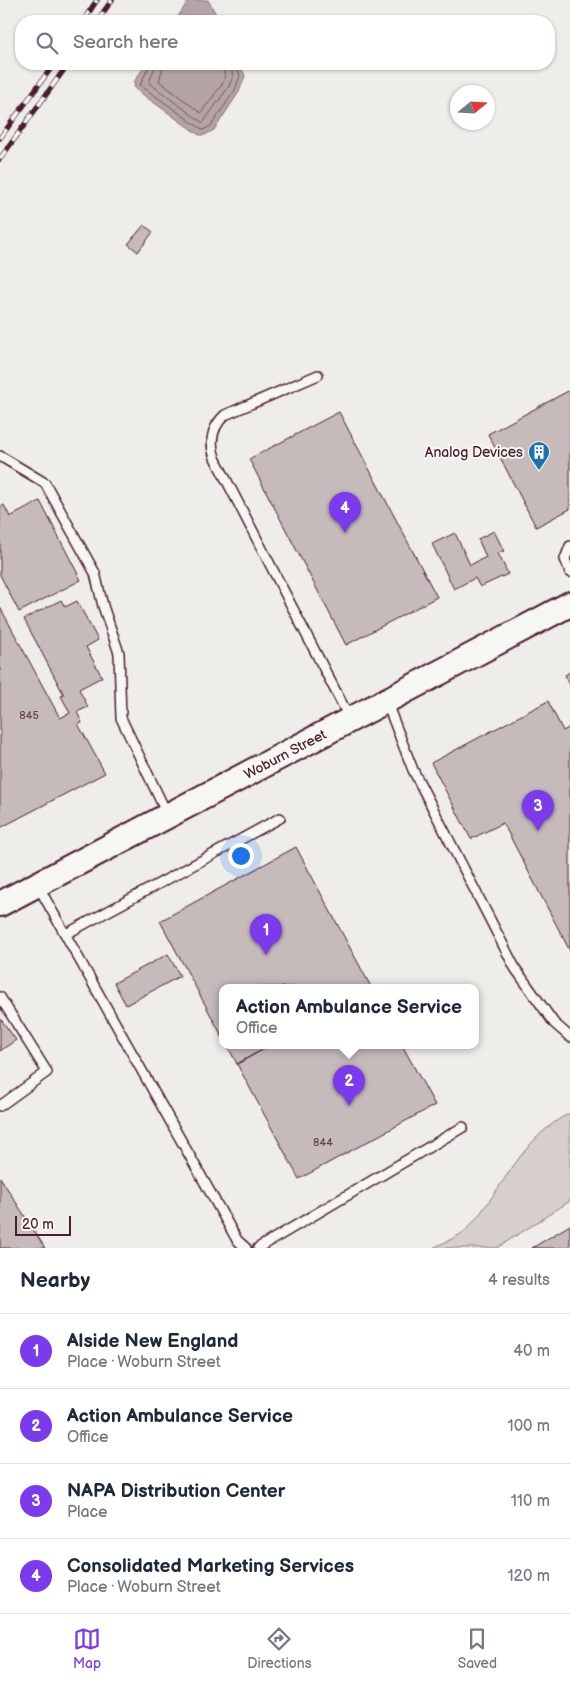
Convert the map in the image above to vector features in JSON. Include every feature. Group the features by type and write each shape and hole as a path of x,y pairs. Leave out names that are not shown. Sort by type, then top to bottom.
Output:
{"street":[{"name":"Woburn Street","path":"0,904 570,604"}],"lane":[{"path":"318,375 225,415 215,427 211,442 215,458 350,719"},
{"path":"0,456 45,483 96,573 103,606 119,653 122,718 168,816"},
{"path":"570,546 565,559 570,572"},
{"path":"386,701 413,770 515,968 554,1023 570,1037"},
{"path":"66,934 280,818"},
{"path":"37,884 237,1240 246,1248"},
{"path":"0,997 48,1072 0,1106"},
{"path":"258,1248 463,1127"}],"shaded area":[{"path":"570,1113 570,1201 497,1248 433,1248 465,1231 526,1150 553,1123"}],"water":[{"path":"189,0 208,0 217,15 179,15"},
{"path":"142,70 242,70 245,76 239,92 214,130 205,135 199,135 135,89 134,82"}],"building":[{"path":"144,225 153,232 138,252 128,244"},
{"name":"Analog Devices","path":"570,390 570,509 536,527 488,434"},
{"path":"339,412 437,597 346,645 249,459"},
{"path":"40,501 81,580 19,612 0,575 0,507 4,505 10,517"},
{"path":"494,531 504,551 498,553 508,574 480,587 475,578 454,589 432,544 455,533 470,565 486,557 478,539"},
{"path":"61,600 65,607 77,601 98,640 86,647 102,677 79,689 88,707 77,712 82,723 78,724 105,773 0,828 0,607 60,718 70,713 61,696 64,695 24,619"},
{"path":"570,672 570,685 565,675"},
{"path":"548,701 563,731 570,727 570,951 503,823 471,839 431,763"},
{"path":"296,847 369,984 219,984 219,1031 160,921"},
{"path":"168,954 180,976 126,1005 114,983"},
{"path":"0,1018 16,1040 0,1051"},
{"path":"229,1049 264,1049 237,1064"},
{"path":"264,1049 404,1049 435,1105 299,1179 237,1064"},
{"path":"0,1177 45,1248 0,1248"},
{"path":"570,1225 570,1248 532,1248"}],"railway":[{"path":"87,15 97,0"},
{"path":"101,15 112,0"},
{"path":"0,138 50,70"},
{"path":"0,159 64,70"}],"place":[{"name":"Analog Devices","path":"539,471"},
{"name":"Consolidated Marketing Services","path":"345,533"},
{"name":"NAPA Distribution Center","path":"538,831"},
{"name":"Alside New England","path":"266,955"},
{"name":"Action Ambulance Service","path":"349,1106"}]}
